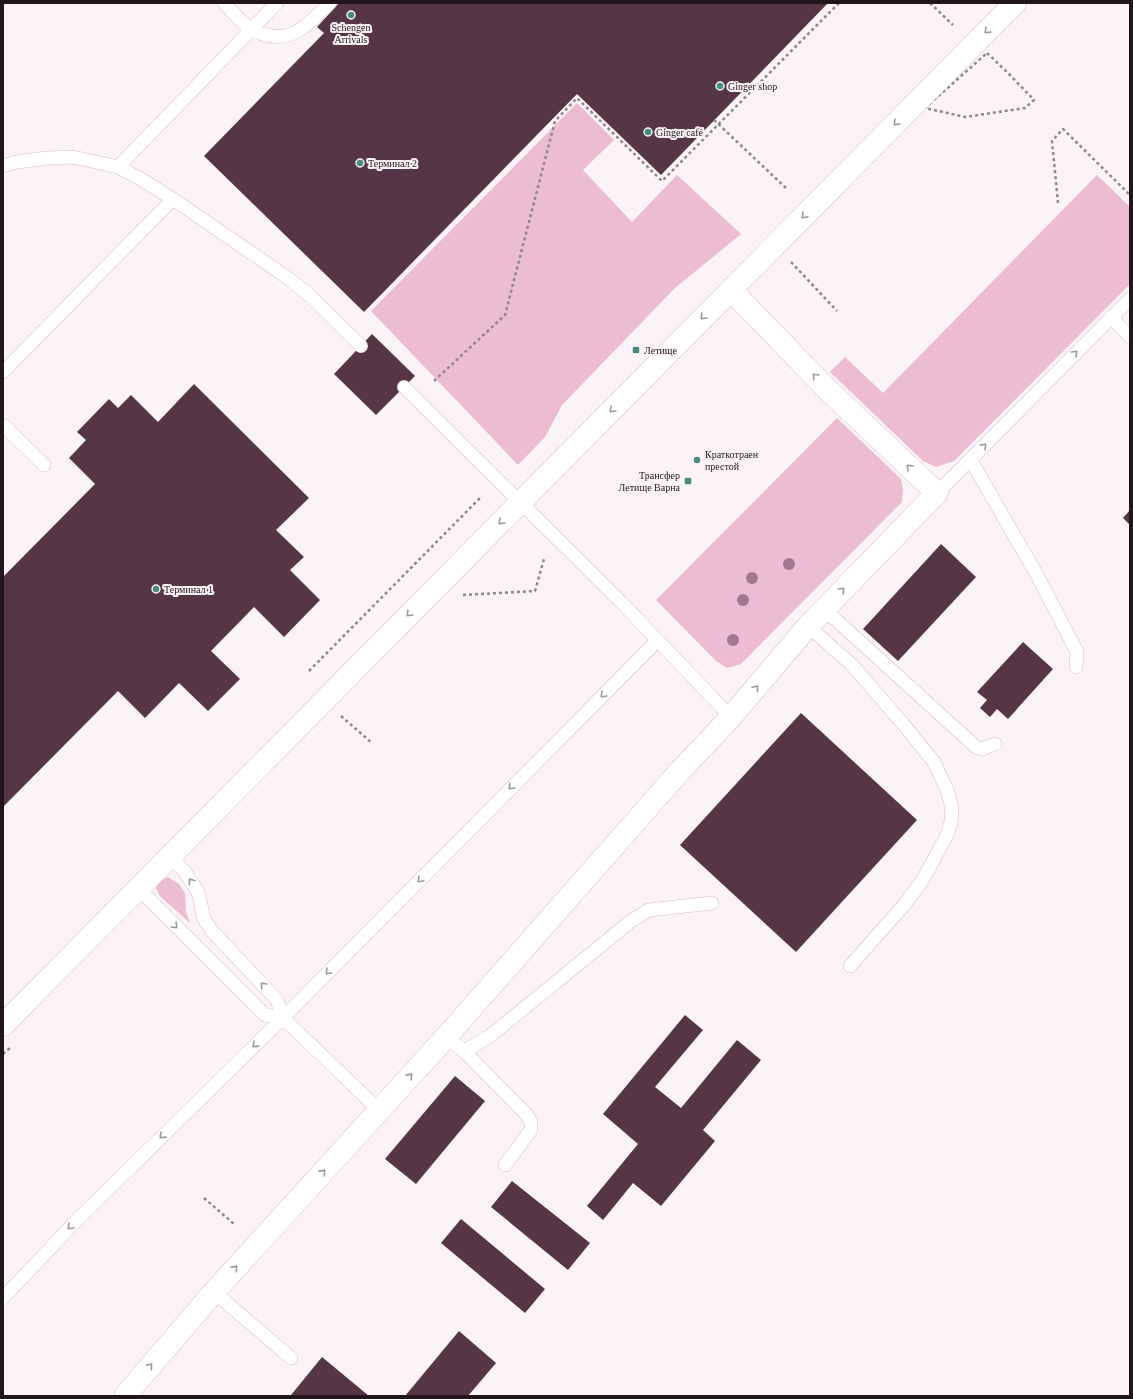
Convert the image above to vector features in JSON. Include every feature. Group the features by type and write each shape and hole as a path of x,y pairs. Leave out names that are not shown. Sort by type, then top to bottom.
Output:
{"street":[{"path":"3,1025 1014,3"},
{"path":"125,1396 214,1292 446,1037 675,777 731,717 808,626 937,494 831,392 731,290"}],"lane":[{"path":"224,3 251,30 271,37 284,37 300,30 330,3"},
{"path":"118,167 277,3"},
{"path":"3,166 17,162 46,158 73,157 118,167 173,199 285,276 307,293 361,346"},
{"path":"3,372 173,199"},
{"path":"937,494 1130,299"},
{"path":"1111,317 1130,337"},
{"path":"404,387 622,603 731,717"},
{"path":"3,424 44,465"},
{"path":"970,459 1036,573 1077,652 1076,667"},
{"path":"824,609 976,747 982,748 995,744"},
{"path":"808,626 852,665 934,762 947,790 952,807 951,822 947,835 922,881 904,905 850,966"},
{"path":"3,1298 76,1221 283,1018 657,641"},
{"path":"170,856 185,872 198,892 204,919 212,931 277,1000 283,1018 379,1110"},
{"path":"138,888 265,1015 283,1018"},
{"path":"464,1051 490,1036 631,921 649,910 712,903"},
{"path":"446,1037 464,1051 527,1115 531,1122 531,1130 505,1165"},
{"path":"214,1292 291,1358"}],"path":[{"path":"434,381 505,315 555,121 577,98 662,181 839,3"},
{"path":"930,3 953,26"},
{"path":"987,53 1034,100 1025,108 965,117 925,108 987,53"},
{"path":"714,120 787,189"},
{"path":"1058,203 1052,141 1063,129 1130,195"},
{"path":"790,262 837,311"},
{"path":"309,671 482,496"},
{"path":"457,596 535,591 544,559"},
{"path":"342,709 341,716 372,744"},
{"path":"204,1198 234,1224"}],"shaded area":[{"path":"577,103 614,140 583,170 632,222 677,175 741,234 675,288 562,405 545,437 518,465 371,311"},
{"path":"1097,175 1130,207 1130,284 954,461 936,467 923,461 830,372 845,357 883,393"},
{"path":"837,418 901,479 903,489 902,502 741,664 727,668 716,661 656,600"},
{"path":"168,877 179,884 185,893 186,912 190,923 160,896 156,889 160,881"}],"building":[{"name":"Терминал 2","path":"339,3 828,3 661,175 577,94 364,312 204,156 324,33 317,27"},
{"path":"372,334 415,376 376,415 334,374"},
{"name":"Терминал 1","path":"194,384 309,498 276,530 304,557 290,570 320,600 284,637 254,607 211,651 240,679 208,711 179,683 145,718 118,691 3,807 3,577 95,484 69,458 86,440 77,432 109,399 118,408 131,395 158,422"},
{"path":"1130,510 1130,525 1123,518"},
{"path":"941,544 976,577 898,661 863,629"},
{"path":"1023,642 1053,669 1008,719 997,709 990,717 980,708 987,700 977,692"},
{"path":"801,713 917,820 796,952 680,845"},
{"path":"685,1015 703,1030 655,1087 681,1108 737,1040 761,1060 703,1130 715,1141 661,1206 633,1183 603,1220 587,1206 638,1144 603,1114"},
{"path":"455,1076 485,1101 416,1184 385,1159"},
{"path":"512,1181 590,1243 568,1270 491,1207"},
{"path":"461,1219 545,1289 525,1313 441,1243"},
{"path":"459,1331 496,1363 468,1396 405,1396"},
{"path":"322,1357 369,1396 291,1395"}],"place":[{"name":"Schengen Arrivals","path":"351,15"},
{"name":"Ginger shop","path":"720,86"},
{"name":"Ginger café","path":"648,132"},
{"name":"Терминал 2","path":"360,163"},
{"name":"Летище","path":"636,350"},
{"name":"Краткотраен престой","path":"697,460"},
{"name":"Трансфер Летище Варна","path":"688,481"},
{"name":"Терминал 1","path":"156,589"}]}
